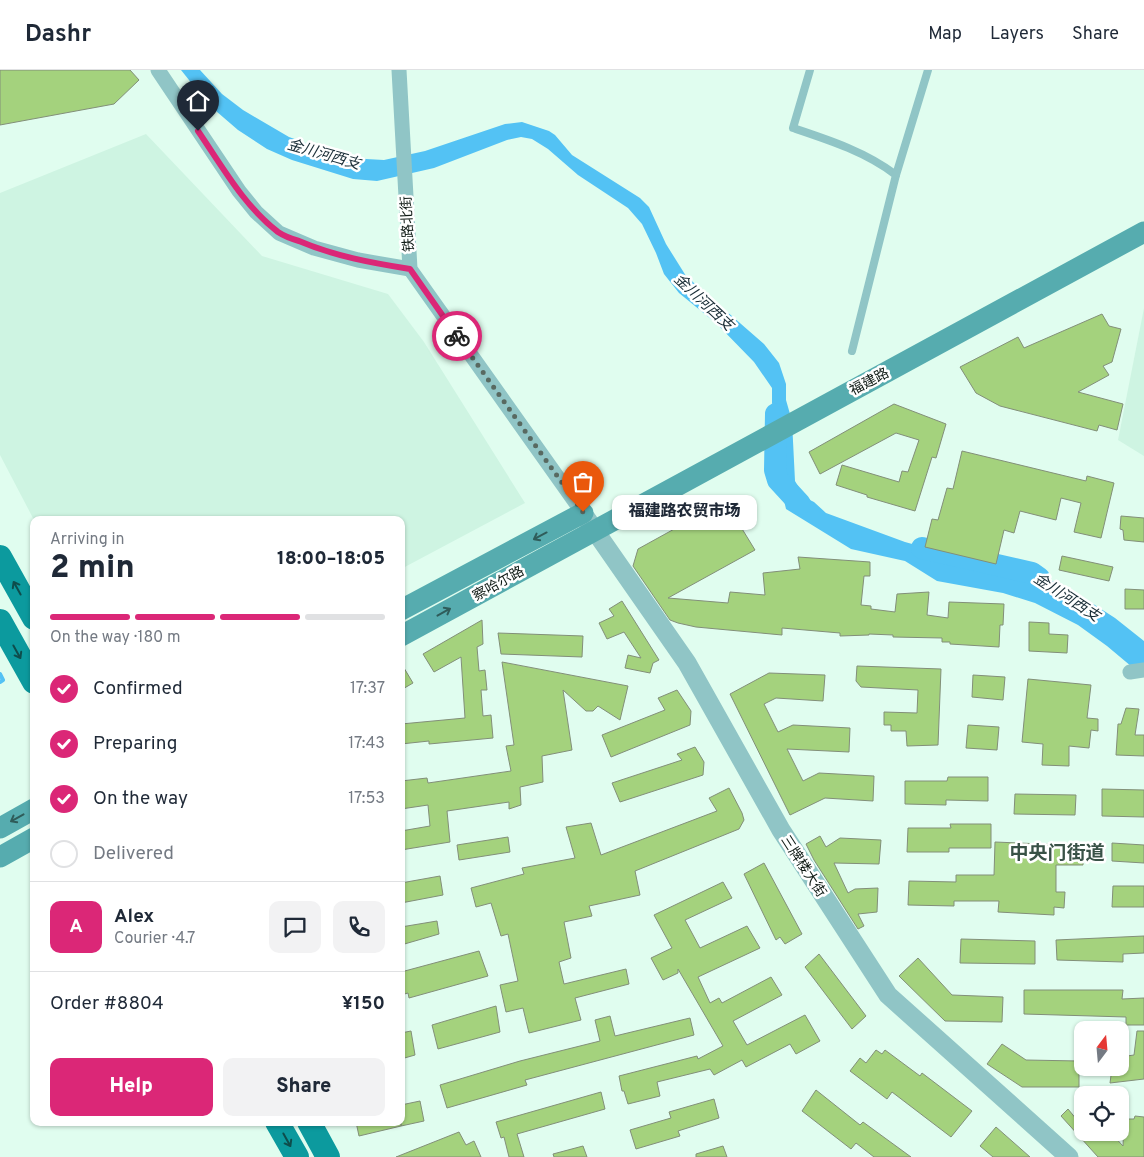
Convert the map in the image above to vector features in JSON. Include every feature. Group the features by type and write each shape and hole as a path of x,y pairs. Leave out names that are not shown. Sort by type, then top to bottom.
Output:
{"main road":[{"name":"福建路","path":"588,521 734,454 1144,232"},
{"name":"察哈尔路","path":"405,608 588,521"},
{"name":"察哈尔路","path":"405,634 588,521"},
{"path":"0,558 30,611"},
{"path":"0,621 30,675"},
{"path":"0,828 30,811"},
{"path":"0,856 30,840"},
{"path":"280,1126 296,1157"},
{"path":"311,1126 328,1157"}],"street":[{"path":"158,70 239,191 256,212 280,233 323,250 358,260 410,269"},
{"name":"铁路北街","path":"399,70 410,269 588,521"},
{"name":"三牌楼大街","path":"588,521 687,663 781,830 888,995 1069,1157"}],"lane":[{"path":"810,70 793,128 838,144 882,164 896,175"},
{"path":"852,351 896,175 928,70"}],"shaded area":[{"path":"146,134 262,256 388,294 424,342 525,503 405,567 405,516 32,516 0,455 0,193"},
{"path":"1144,308 1144,456 1118,440"}],"water":[{"path":"181,70 200,70 222,94 243,110 289,137 325,150 366,159 384,160 425,151 505,124 522,122 549,131 555,135 572,155 640,198 649,207 666,244 686,276 764,344 779,363 786,384 786,400 792,421 795,481 804,497 814,502 826,513 905,542 973,561 1039,575 1070,589 1115,618 1144,641 1144,677 1078,625 1035,603 1003,593 937,581 905,561 851,549 786,509 776,466 778,429 772,403 772,388 754,362 717,324 679,293 664,274 642,224 628,208 578,175 548,149 532,139 521,137 507,140 434,168 377,181 353,179 292,160 267,149 238,130 209,105"}],"building":[{"path":"0,70 130,70 139,80 114,104 0,125"},
{"path":"1102,314 1109,326 1121,329 1112,362 1103,366 1109,375 1078,392 1123,404 1117,430 1099,425 1097,431 1000,406 976,393 960,367 1018,337 1024,348"},
{"path":"894,404 946,424 936,458 932,457 915,511 867,497 867,495 836,485 842,465 899,482 902,471 908,472 919,440 896,433 820,474 809,452"},
{"path":"962,451 1086,481 1087,476 1114,483 1101,538 1074,532 1081,503 1061,498 1056,520 1020,511 1014,533 1004,530 996,564 925,547 932,519 938,520 947,488 953,489"},
{"path":"725,501 755,550 668,598 728,603 730,592 765,595 763,573 800,569 798,557 870,562 870,576 864,576 861,605 871,606 871,609 895,612 897,594 929,592 927,615 948,618 949,602 1004,604 1003,625 1000,625 999,647 950,644 950,642 942,642 942,638 893,637 893,635 869,634 840,636 840,633 782,628 782,635 696,627 670,620 633,566 638,549"},
{"path":"1121,516 1144,518 1144,542 1124,540 1123,530 1120,529"},
{"path":"1062,556 1113,567 1109,581 1059,570"},
{"path":"1125,589 1144,590 1144,609 1125,609"},
{"path":"622,601 659,660 653,663 650,673 625,668 628,655 641,658 624,632 607,639 599,623 614,616 609,609"},
{"path":"482,620 483,644 477,647 479,671 485,670 487,690 481,690 483,716 491,715 493,738 429,744 429,741 405,744 405,724 465,718 461,657 434,672 423,654"},
{"path":"1029,622 1049,623 1049,634 1068,635 1067,653 1029,651"},
{"path":"498,633 583,636 582,657 501,654"},
{"path":"502,662 628,686 620,720 598,706 593,711 586,711 563,690 572,750 542,756 543,782 520,787 521,805 509,809 509,802 447,811 450,842 405,849 405,830 430,826 428,805 405,808 405,781 427,778 428,783 511,771 506,746 514,745"},
{"path":"857,666 941,669 938,745 907,746 906,731 891,731 891,725 884,725 884,712 917,713 918,690 861,687 856,681"},
{"path":"405,670 413,683 405,688"},
{"path":"769,673 825,675 823,701 776,698 764,704 778,732 793,725 850,728 849,752 787,749 803,781 819,773 874,776 873,801 825,798 790,815 730,694"},
{"path":"973,675 1005,677 1003,700 972,697"},
{"path":"1028,679 1091,685 1087,718 1098,719 1098,731 1091,730 1089,748 1069,746 1069,766 1042,765 1043,744 1022,742"},
{"path":"677,690 691,711 690,725 611,757 602,735 665,710 658,698"},
{"path":"1126,708 1139,709 1135,735 1144,735 1144,756 1116,755 1118,724 1121,724"},
{"path":"968,725 999,727 997,750 966,748"},
{"path":"695,747 704,762 703,775 620,802 612,783 682,760 677,754"},
{"path":"948,777 988,777 988,801 946,800 946,805 905,804 905,781 947,781"},
{"path":"729,788 744,820 739,829 635,871 640,895 589,906 592,916 564,922 571,958 559,962 564,984 626,969 629,984 575,998 581,1020 529,1033 523,1008 506,1012 500,985 518,981 508,934 501,936 491,903 476,907 471,888 524,874 522,868 575,858 566,827 591,823 601,855 717,811 709,798"},
{"path":"1102,789 1144,790 1144,817 1102,816"},
{"path":"1015,794 1076,795 1075,815 1014,814"},
{"path":"950,824 991,824 991,848 949,848 949,852 907,852 908,828 951,828"},
{"path":"820,836 826,847 840,838 881,840 879,864 834,863 848,893 855,889 878,888 877,912 858,914 864,926 858,929 814,860 806,844"},
{"path":"508,837 510,852 459,860 457,845"},
{"path":"995,842 1065,845 1065,848 1083,849 1083,865 1056,865 1056,892 1065,892 1064,908 1054,907 1054,915 998,912 999,901 954,901 954,906 908,905 909,881 956,882 956,875 994,875"},
{"path":"1112,843 1144,845 1144,863 1112,861"},
{"path":"764,863 802,934 785,944 780,937 776,940 744,874"},
{"path":"440,876 443,895 405,902 405,882"},
{"path":"723,882 732,898 685,920 700,948 747,926 760,948 698,977 710,1003 719,998 722,1003 771,977 782,995 733,1021 747,1045 805,1015 820,1041 796,1054 790,1044 746,1067 742,1060 714,1075 710,1069 657,1082 660,1096 628,1104 624,1091 622,1091 619,1076 697,1056 698,1059 723,1046 678,969 678,973 663,980 651,958 672,948 654,915"},
{"path":"1113,886 1144,886 1144,907 1112,907"},
{"path":"437,921 439,934 405,944 405,926"},
{"path":"1144,936 1144,953 1123,954 1123,962 1057,960 1056,940"},
{"path":"961,939 1035,941 1035,964 960,963"},
{"path":"479,951 488,976 409,998 408,993 405,994 405,971"},
{"path":"819,954 866,1016 852,1029 805,967"},
{"path":"918,958 952,995 1003,997 1002,1022 945,1021 899,976"},
{"path":"1024,990 1123,990 1122,999 1144,998 1144,1025 1129,1025 1126,1017 1024,1014"},
{"path":"496,1006 500,1032 438,1049 432,1025"},
{"path":"610,1016 615,1036 690,1018 694,1035 525,1080 527,1085 447,1108 440,1085 520,1061 600,1041 595,1020"},
{"path":"411,1031 415,1055 405,1058 405,1032"},
{"path":"1137,1031 1144,1031 1144,1079 1110,1083 1111,1076 1129,1076 1129,1056 1134,1055"},
{"path":"1002,1044 1026,1060 1074,1061 1074,1076 1079,1076 1079,1086 1022,1087 987,1064"},
{"path":"876,1050 882,1054 885,1050 920,1076 922,1073 972,1111 951,1137 892,1092 887,1099 850,1071 860,1058 866,1063"},
{"path":"816,1090 860,1125 863,1122 911,1157 874,1157 856,1143 851,1149 802,1111"},
{"path":"601,1092 605,1109 517,1134 524,1157 509,1157 504,1137 501,1138 496,1122"},
{"path":"714,1099 719,1118 678,1131 680,1136 636,1149 630,1130 671,1118 669,1112"},
{"path":"420,1101 424,1121 405,1125 405,1104"},
{"path":"1068,1109 1074,1116 1074,1130 1061,1116"},
{"path":"1135,1116 1144,1117 1144,1157 1098,1157 1084,1141 1118,1141 1123,1146 1123,1141 1129,1141 1129,1119 1134,1119"},
{"path":"357,1126 401,1126 359,1136"},
{"path":"996,1127 1030,1157 993,1157 980,1146"},
{"path":"459,1132 466,1145 474,1141 481,1157 396,1157"},
{"path":"583,1146 587,1157 554,1157 553,1154"},
{"path":"723,1146 727,1157 696,1157 696,1154"}],"waterway":[{"name":"金川河西支","path":"776,414 775,470 778,480 800,504"},
{"name":"金川河西支","path":"922,548 1032,573 1039,578"},
{"path":"0,674 3,680 0,682"}],"way so far":[{"path":"457,336 583,512"}],"place":[{"name":"福建路农贸市场","path":"583,512"}],"district":[{"name":"中央门街道","path":"1057,852"}],"route":[{"path":"198,131 239,191 256,212 280,233 314,248 358,260 410,269 457,336"}]}
